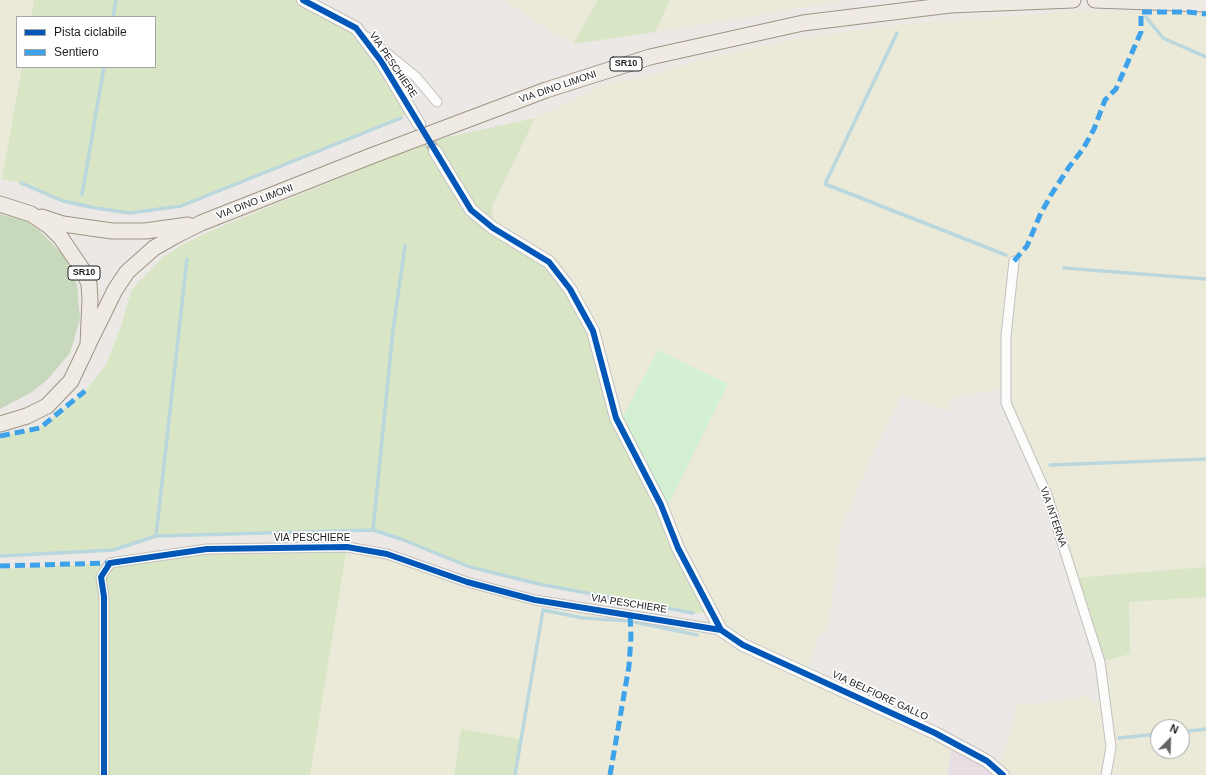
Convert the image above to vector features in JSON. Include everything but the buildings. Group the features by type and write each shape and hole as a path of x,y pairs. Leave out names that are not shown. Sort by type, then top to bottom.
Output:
{"main road":[{"name":"VIA DINO LIMONI","path":"201,223 546,90 650,56 738,36 844,17 950,5 1073,0"},
{"path":"1095,0 1206,4"},
{"name":"SR10","path":"0,204 63,224 112,231 145,231 201,223"},
{"name":"SR10","path":"31,214 49,226 61,238 84,272 89,284 90,299 88,345"},
{"name":"SR10","path":"0,424 27,416 47,406 71,380 115,290 127,272 154,248 201,223"}],"street":[{"name":"VIA PESCHIERE","path":"303,0 356,28 416,77 437,102"},
{"name":"VIA PESCHIERE","path":"356,28 381,61 419,124"},
{"name":"VIA PESCHIERE","path":"435,151 471,210 492,228 549,262 570,289 593,331 616,418 661,505 678,548 721,630"},
{"name":"VIA INTERNA","path":"1014,261 1006,336 1006,403 1047,495 1100,662 1111,747 1106,775"},
{"name":"VIA PESCHIERE","path":"104,775 104,597 101,577 110,563 207,549 347,547 387,554 467,582 535,600 721,630 743,645"},
{"name":"VIA BELFIORE GALLO","path":"743,645 935,733 986,761 1003,775"}],"shaded area":[{"path":"953,743 1003,775 947,775"}],"green space":[{"path":"0,0 34,0 31,16 16,16 16,68 22,68 2,179 0,179"},
{"path":"34,0 303,0 356,28 412,112 181,206 130,213 95,208 63,201 21,183 2,179 22,68 156,68 156,16 31,16"},
{"path":"506,0 598,0 573,44 523,14"},
{"path":"598,0 670,0 655,32 573,44"},
{"path":"670,0 845,0 655,32"},
{"path":"1086,10 1188,12 1206,14 1206,567 1073,578 1047,495 1006,403 1006,388 951,398 949,411 902,394 873,453 841,529 828,630 818,635 806,674 953,743 947,775 515,775 521,739 460,729 454,775 310,775 347,547 535,600 543,610 630,614 720,630 619,424 493,228 490,211 535,118 608,83 651,76 702,59 800,38 897,25"},
{"path":"535,118 492,207 493,228 549,262 593,331 616,418 710,613 693,613 539,584 470,567 401,539 373,530 156,536 113,550 0,556 0,436 40,428 85,391 106,365 121,326 132,289 163,257 180,246 213,230 430,141"},
{"path":"0,214 24,220 39,230 63,255 77,285 80,319 70,353 48,379 32,392 0,409"},
{"path":"658,350 728,384 664,513 619,424"},
{"path":"347,547 310,775 0,775 0,569 110,563 207,549"},
{"path":"1206,567 1206,597 1129,602 1130,654 1100,662 1073,578"},
{"path":"1206,597 1206,775 1003,775 994,767 1001,759 1014,722 1016,703 1035,704 1090,696 1091,702 1105,701 1100,662 1130,654 1129,602"},
{"path":"461,729 521,739 515,775 454,775"}],"waterway":[{"path":"113,16 116,0"},
{"path":"1146,17 1163,38 1206,57"},
{"path":"897,33 825,184 1006,255"},
{"path":"82,195 104,68"},
{"path":"21,183 63,201 95,208 130,213 181,206 401,118"},
{"path":"373,530 393,330 405,246"},
{"path":"156,536 187,259"},
{"path":"1064,268 1206,279"},
{"path":"1050,465 1206,459"},
{"path":"0,556 113,550 156,536 373,530 401,539 470,567 539,584 693,613"},
{"path":"515,775 543,610 583,618 630,621 697,635"},
{"path":"1190,731 1206,729"},
{"path":"1119,738 1150,735"}],"tunnel":[{"path":"421,128 435,151"}],"marked path":[{"path":"1014,261 1027,246 1040,215 1051,195 1069,167 1083,149 1094,129 1105,100 1116,89 1141,32 1141,12 1188,12 1206,14"},
{"path":"0,436 40,428 85,391"},
{"path":"0,566 110,563"},
{"path":"610,775 629,666 631,637 630,614"}],"cycle path":[{"path":"303,0 356,28 381,61 471,210 493,228 549,262 570,289 593,331 616,418 661,505 678,548 721,630 743,645 935,733 987,761 1003,775"},
{"path":"104,775 104,597 101,577 110,563 207,549 347,547 387,554 467,582 535,600 721,630"}]}
